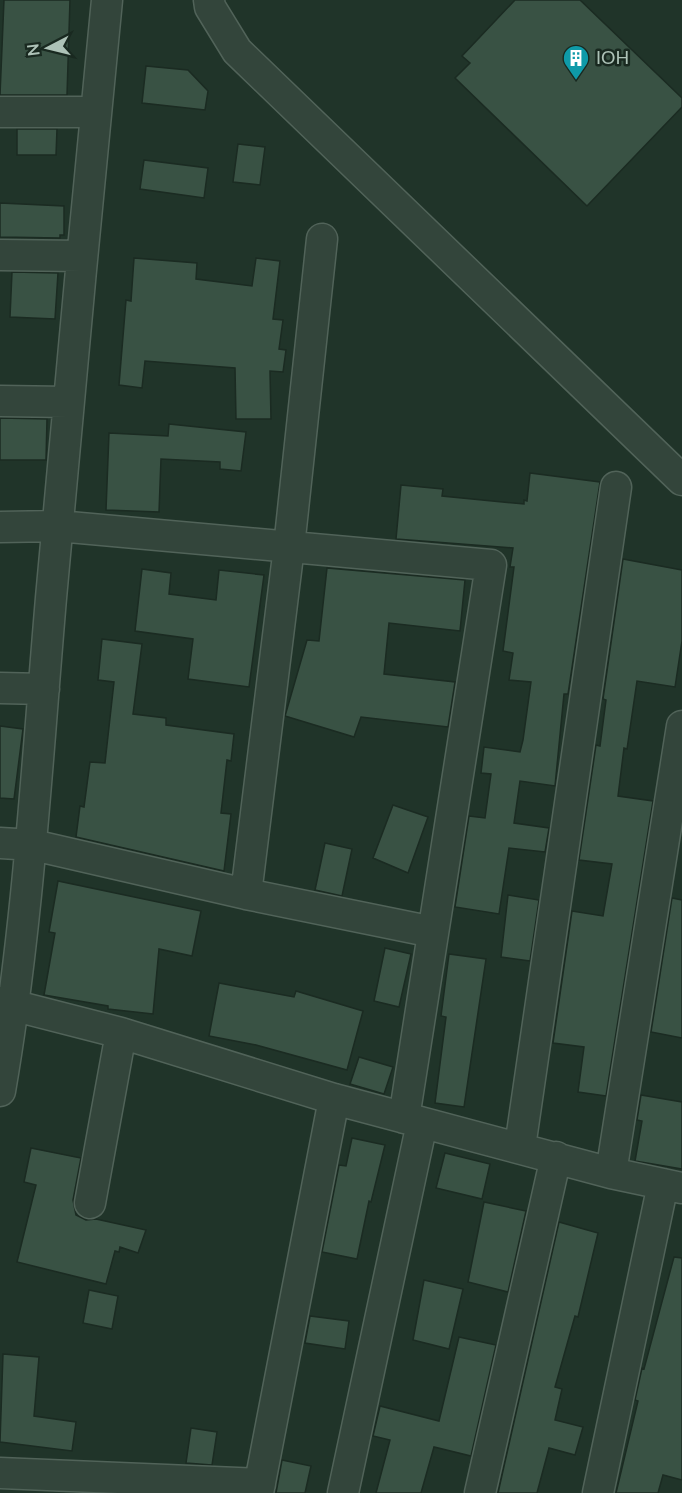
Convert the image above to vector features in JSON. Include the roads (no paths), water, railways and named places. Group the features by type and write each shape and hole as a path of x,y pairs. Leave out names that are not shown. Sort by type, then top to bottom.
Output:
{"street":[{"path":"0,1091 7,1004 33,845 57,526 107,0"},
{"path":"209,0 210,7 237,51 682,480"},
{"path":"0,112 96,112"},
{"path":"246,894 289,547 322,239"},
{"path":"0,255 82,256"},
{"path":"0,401 68,402"},
{"path":"520,1148 616,487"},
{"path":"0,527 57,526 491,565 433,932 413,1120 343,1493"},
{"path":"0,688 44,689"},
{"path":"611,1173 682,726"},
{"path":"0,843 33,845 246,894 433,932"},
{"path":"7,1004 121,1033 334,1099 611,1173 672,1186 598,1493"},
{"path":"90,1203 121,1033"},
{"path":"0,1473 259,1489 334,1099"},
{"path":"480,1493 556,1157"}],"place":[{"name":"IOH","path":"576,81"}]}
